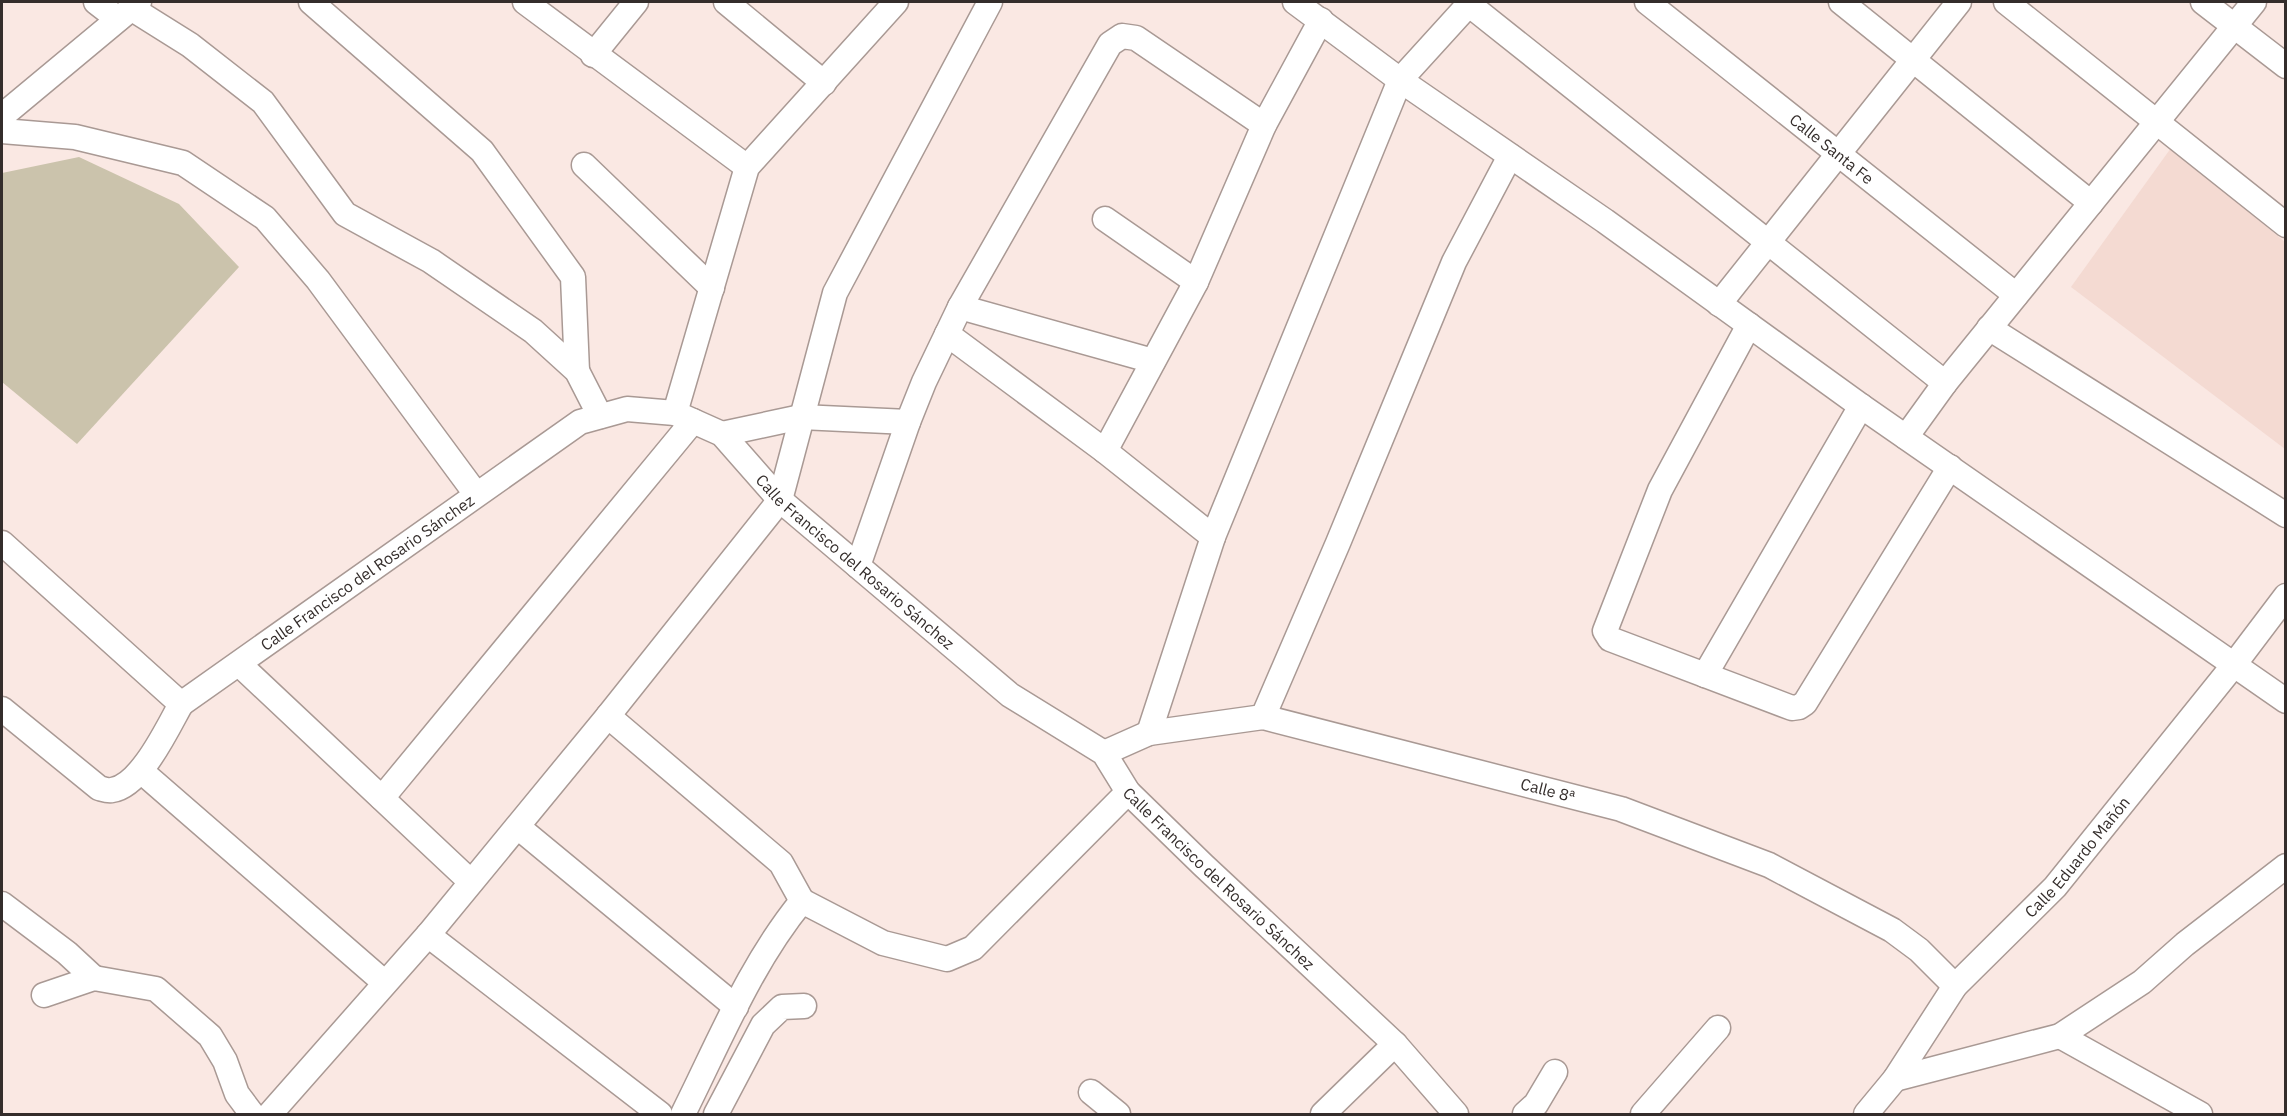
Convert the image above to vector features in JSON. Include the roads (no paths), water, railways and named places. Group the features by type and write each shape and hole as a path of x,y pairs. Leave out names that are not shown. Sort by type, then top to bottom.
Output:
{"street":[{"path":"96,2 129,10 190,45 263,102 345,214 431,261 533,331 577,371 600,416"},
{"path":"311,2 482,151 573,278 577,371"},
{"path":"525,2 593,55 747,167"},
{"path":"593,55 636,2"},
{"path":"726,2 824,83"},
{"path":"382,798 684,417 711,288 747,167 896,2"},
{"path":"270,1114 428,935 518,827 780,500 835,293 990,2"},
{"path":"1295,2 1400,80 1605,221 1861,406 2286,701"},
{"path":"1149,733 1213,537 1400,80 1468,2 1945,383"},
{"name":"Calle Santa Fe","path":"1647,2 2016,295"},
{"path":"1841,2 2091,203"},
{"path":"1719,304 1959,2"},
{"path":"2006,2 2286,225"},
{"path":"2203,2 2286,66"},
{"path":"1906,437 1989,328 2254,2"},
{"path":"2,116 129,10"},
{"path":"1105,451 1196,282 1264,125 1321,20"},
{"path":"858,566 908,422 960,307 1110,44 1122,36 1136,38 1264,125"},
{"path":"2,131 75,137 183,163 265,218 318,280 476,494"},
{"path":"1263,717 1338,543 1454,262 1510,156"},
{"path":"585,165 711,288"},
{"path":"1105,219 1196,282"},
{"path":"960,307 1153,361"},
{"path":"1749,325 1660,490 1605,631 1610,639 1792,708 1799,707 1811,693 1950,467"},
{"path":"1989,328 2286,515"},
{"path":"947,334 1105,451 1213,537"},
{"path":"1705,675 1861,406"},
{"name":"Calle Francisco del Rosario Sánchez","path":"181,704 579,422 627,409 684,417 722,434 780,500 1010,695 1104,753 1128,792 1395,1044 1456,1114"},
{"path":"722,434 801,417 908,422"},
{"path":"2,543 181,704 141,771 123,787 110,791 99,788 2,709"},
{"name":"Calle Eduardo Mañón","path":"1866,1114 1895,1079 1955,986 2055,887 2233,666 2286,596"},
{"path":"239,664 471,882"},
{"path":"608,716 781,863 802,901 883,943 947,958 974,948 1128,792"},
{"name":"Calle 8ª","path":"1104,753 1149,733 1263,717 1621,809 1768,865 1892,930 1919,950 1955,986"},
{"path":"141,771 385,983"},
{"path":"518,827 736,1007"},
{"path":"1895,1079 2060,1036 2142,982 2280,879"},
{"path":"683,1114 736,1007 768,950 790,915 802,901"},
{"path":"2,904 66,953 94,978"},
{"path":"428,935 660,1114"},
{"path":"44,995 94,978 156,989 210,1036 225,1061 237,1094 252,1114"},
{"path":"716,1114 763,1025 782,1007 804,1006"},
{"path":"1643,1114 1718,1028"},
{"path":"2060,1036 2200,1114"},
{"path":"1323,1114 1395,1044"},
{"path":"1525,1114 1536,1104 1555,1072"},
{"path":"1091,1092 1118,1114"}]}
